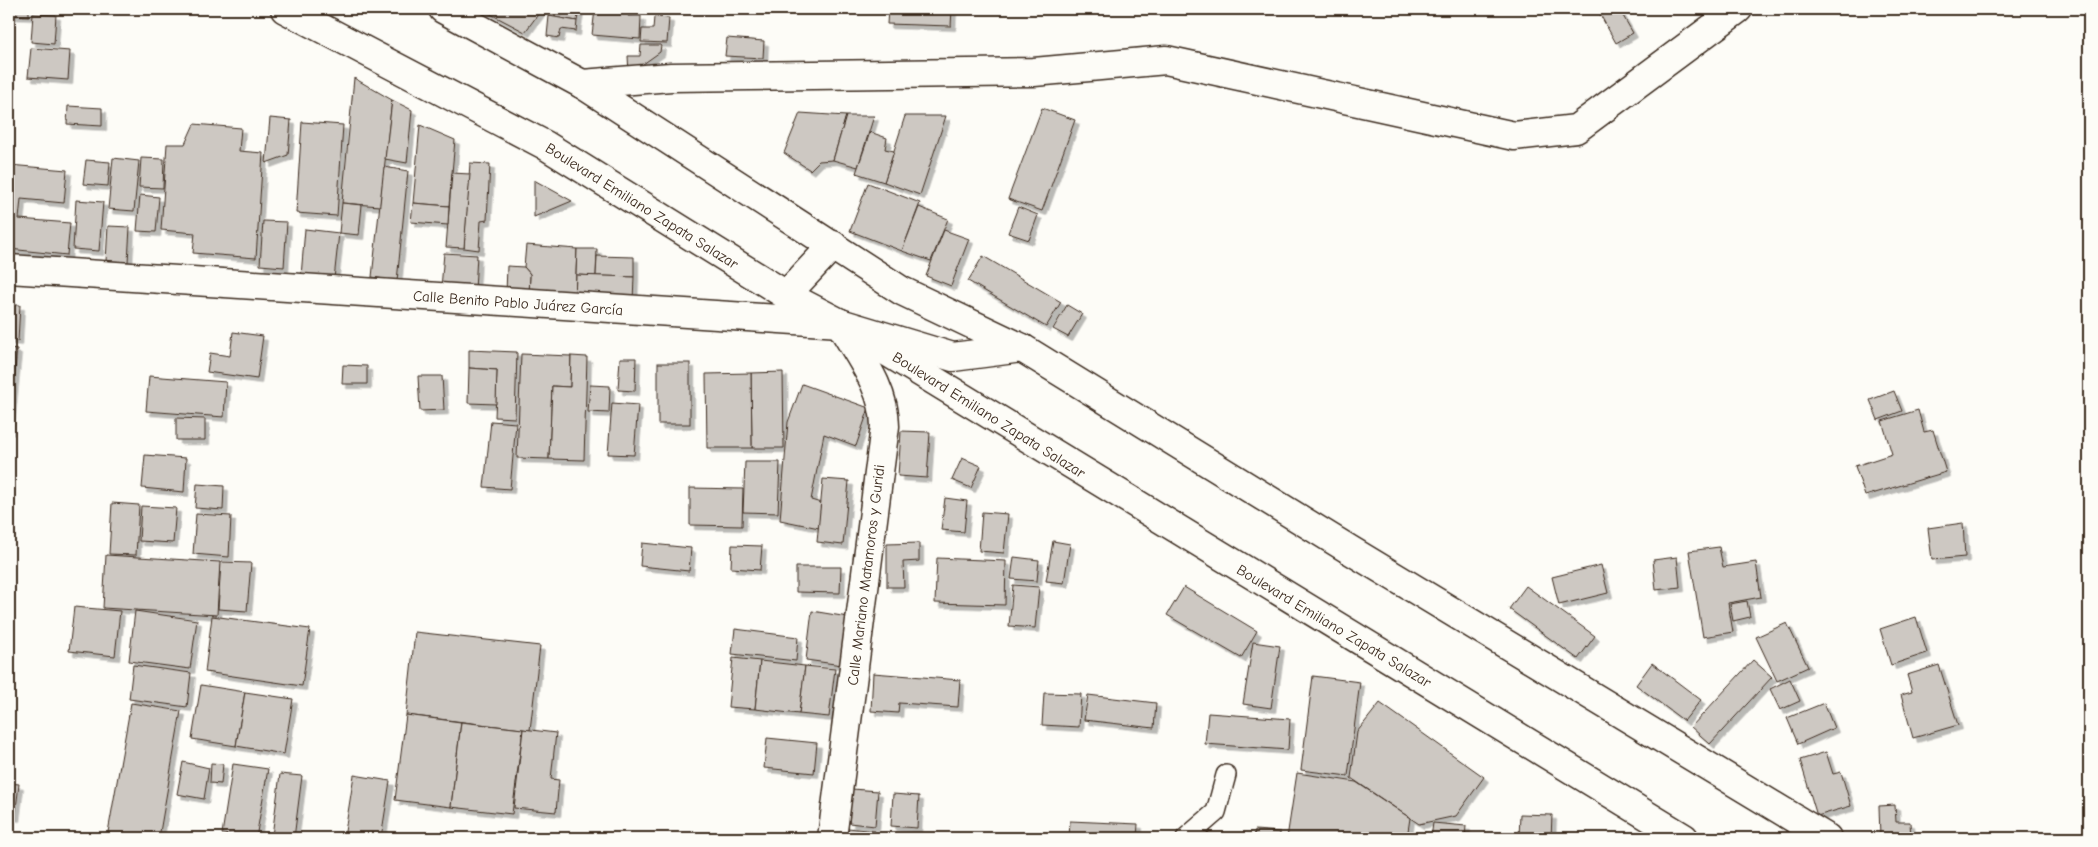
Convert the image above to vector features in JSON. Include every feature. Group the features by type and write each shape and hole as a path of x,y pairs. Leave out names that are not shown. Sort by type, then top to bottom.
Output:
{"main road":[{"name":"Boulevard Emiliano Zapata Salazar","path":"285,9 546,145 786,295 840,324 1684,838"},
{"path":"443,9 582,84 902,291 1022,348 1350,550 1826,838"},
{"path":"582,84 671,77 1034,72 1166,60 1514,136 1576,129 1738,9"},
{"path":"786,295 833,245"},
{"name":"Calle Benito Pablo Juárez García","path":"9,269 840,324 954,357 1022,348"},
{"name":"Calle Mariano Matamoros y Guridi","path":"832,838 886,426 884,402 840,324"}],"lane":[{"path":"1186,838 1216,812 1226,775"}],"building":[{"path":"9,9 29,9 29,16 9,15"},
{"path":"481,9 542,9 525,32"},
{"path":"550,9 579,9 577,21 549,16"},
{"path":"595,9 629,9 628,16 641,16 640,39 592,35"},
{"path":"888,9 952,9 951,26 887,24"},
{"path":"1597,9 1619,9 1633,33 1616,43"},
{"path":"33,14 56,15 54,44 31,42"},
{"path":"549,16 577,21 576,31 561,29 559,38 547,36"},
{"path":"654,17 669,18 667,43 641,42 642,29 653,29"},
{"path":"727,38 764,41 763,58 725,56"},
{"path":"641,45 661,45 660,52 629,74 628,56 640,56"},
{"path":"31,48 70,51 68,80 28,77"},
{"path":"354,78 392,100 380,206 342,203"},
{"path":"392,100 412,110 407,163 385,159"},
{"path":"68,106 102,108 102,126 67,124"},
{"path":"1042,108 1075,120 1042,211 1008,199"},
{"path":"800,113 846,116 833,160 819,161 810,170 784,153"},
{"path":"846,116 874,116 858,167 833,160"},
{"path":"905,116 946,116 920,195 884,182"},
{"path":"270,118 291,120 288,155 266,163"},
{"path":"302,122 343,125 337,216 296,213"},
{"path":"194,124 241,128 239,151 263,153 256,258 193,253 195,233 161,230 167,144 185,144"},
{"path":"420,125 455,140 449,206 413,203"},
{"path":"870,132 887,138 885,149 894,151 884,182 856,173"},
{"path":"113,158 139,161 134,211 108,209"},
{"path":"141,158 164,159 163,188 139,187"},
{"path":"86,160 110,162 108,186 83,184"},
{"path":"470,163 490,164 487,220 481,221 479,250 464,248"},
{"path":"9,165 67,170 64,203 21,199 19,219 70,223 67,255 9,249"},
{"path":"384,167 408,171 397,281 372,277"},
{"path":"452,173 470,174 464,248 446,247"},
{"path":"534,180 572,201 534,217"},
{"path":"868,183 920,203 902,251 850,231"},
{"path":"140,195 159,197 156,232 137,231"},
{"path":"76,200 103,202 99,251 73,249"},
{"path":"342,203 362,205 359,235 339,233"},
{"path":"413,203 449,206 448,225 411,222"},
{"path":"919,207 948,219 931,261 902,251"},
{"path":"1018,207 1038,215 1029,240 1008,233"},
{"path":"263,221 287,222 284,267 260,265"},
{"path":"108,226 130,227 128,262 106,261"},
{"path":"305,229 339,233 334,279 301,276"},
{"path":"944,230 969,239 951,286 926,276"},
{"path":"526,245 577,249 575,298 529,295 530,274 524,267"},
{"path":"577,249 597,249 596,276 576,275"},
{"path":"444,253 477,255 475,290 441,288"},
{"path":"597,256 634,257 634,277 596,276"},
{"path":"983,256 1061,302 1046,327 968,281"},
{"path":"507,266 524,267 530,274 529,295 506,293"},
{"path":"576,275 634,277 633,301 575,298"},
{"path":"9,305 20,305 18,341 9,340"},
{"path":"1067,305 1082,314 1068,337 1053,329"},
{"path":"233,332 263,336 257,379 207,372 210,353 230,356"},
{"path":"9,348 17,349 9,431"},
{"path":"469,350 517,352 515,418 495,417 497,370 469,368"},
{"path":"521,354 571,356 570,387 552,386 549,459 517,458"},
{"path":"571,356 587,357 584,460 549,459 552,386 570,387"},
{"path":"620,358 636,358 635,391 618,390"},
{"path":"658,363 690,363 690,424 658,424"},
{"path":"343,365 367,366 367,384 342,384"},
{"path":"469,368 497,370 496,404 468,403"},
{"path":"783,372 784,448 752,448 751,373"},
{"path":"751,373 752,448 707,448 706,374"},
{"path":"149,376 226,382 224,417 146,411"},
{"path":"418,376 442,376 444,410 420,411"},
{"path":"802,384 869,408 856,446 824,434 811,500 821,503 819,528 780,520 788,422"},
{"path":"590,385 610,386 609,413 588,412"},
{"path":"1894,391 1902,411 1878,420 1870,400"},
{"path":"612,403 638,405 634,455 608,454"},
{"path":"1918,410 1924,432 1933,430 1946,472 1865,496 1855,466 1892,454 1882,421"},
{"path":"176,418 205,419 205,440 176,440"},
{"path":"491,421 516,423 510,489 484,487"},
{"path":"901,431 930,432 927,478 898,476"},
{"path":"145,455 186,458 184,492 142,488"},
{"path":"962,458 981,466 971,488 952,480"},
{"path":"745,462 780,462 778,513 743,512"},
{"path":"823,479 849,481 843,545 817,542"},
{"path":"197,484 224,486 223,510 195,508"},
{"path":"690,488 743,489 742,526 690,525"},
{"path":"945,498 967,501 964,532 941,530"},
{"path":"112,503 139,505 136,555 109,554"},
{"path":"141,506 176,508 173,543 139,541"},
{"path":"982,512 1008,514 1004,553 979,551"},
{"path":"196,514 231,516 229,557 193,554"},
{"path":"1963,523 1965,557 1932,560 1928,528"},
{"path":"1053,541 1070,544 1064,583 1046,581"},
{"path":"642,543 691,548 689,571 640,566"},
{"path":"919,543 919,561 903,562 904,587 887,587 887,544"},
{"path":"732,545 762,546 760,570 731,568"},
{"path":"1719,547 1723,567 1756,562 1761,597 1728,603 1733,632 1703,637 1689,551"},
{"path":"106,555 220,562 217,615 103,608"},
{"path":"1014,557 1039,560 1037,581 1011,579"},
{"path":"1677,557 1680,587 1656,590 1653,560"},
{"path":"937,558 1006,561 1005,605 935,603"},
{"path":"221,562 251,563 247,611 218,609"},
{"path":"1601,565 1608,593 1559,605 1552,577"},
{"path":"796,567 841,567 840,593 796,592"},
{"path":"1013,585 1039,587 1035,628 1009,626"},
{"path":"1526,586 1595,636 1578,659 1509,609"},
{"path":"1184,587 1257,631 1241,658 1167,615"},
{"path":"1747,601 1750,617 1733,621 1730,604"},
{"path":"74,607 120,611 115,656 69,651"},
{"path":"135,611 197,620 190,669 129,661"},
{"path":"812,611 848,617 842,665 806,660"},
{"path":"212,616 310,629 302,686 205,672"},
{"path":"1916,617 1927,653 1891,665 1880,629"},
{"path":"1787,623 1808,667 1777,681 1756,637"},
{"path":"735,629 798,637 796,661 732,654"},
{"path":"415,632 540,646 530,730 406,715"},
{"path":"1253,642 1280,646 1271,708 1243,704"},
{"path":"733,658 760,661 755,709 728,707"},
{"path":"1753,660 1772,677 1710,744 1691,727"},
{"path":"760,661 805,666 799,714 755,709"},
{"path":"1652,663 1701,700 1684,721 1636,685"},
{"path":"133,665 191,673 187,707 129,699"},
{"path":"1939,665 1958,725 1913,738 1901,695 1912,692 1907,675"},
{"path":"805,666 835,669 829,717 799,714"},
{"path":"873,673 960,680 958,707 899,703 898,713 871,711"},
{"path":"1313,676 1360,682 1348,776 1301,770"},
{"path":"1790,679 1800,701 1780,710 1770,689"},
{"path":"201,685 245,692 236,746 192,739"},
{"path":"245,692 293,699 284,754 236,746"},
{"path":"1044,693 1081,694 1079,727 1042,725"},
{"path":"1088,695 1156,703 1154,728 1084,720"},
{"path":"131,703 181,711 159,838 107,838"},
{"path":"1380,703 1484,777 1456,816 1419,824 1351,778 1357,732"},
{"path":"1824,703 1834,728 1798,744 1787,718"},
{"path":"1208,713 1290,719 1288,750 1205,744"},
{"path":"406,715 461,722 451,807 395,800"},
{"path":"461,722 523,729 512,814 451,807"},
{"path":"523,729 556,733 551,779 559,780 556,812 514,808"},
{"path":"767,738 817,743 814,773 764,768"},
{"path":"1826,752 1833,774 1841,772 1851,806 1817,816 1800,760"},
{"path":"183,762 209,768 204,799 177,794"},
{"path":"211,763 223,764 221,784 210,783"},
{"path":"233,764 268,769 256,838 222,834"},
{"path":"1297,773 1356,782 1410,818 1407,838 1287,838"},
{"path":"280,774 302,776 294,838 272,836"},
{"path":"354,775 390,781 381,838 344,838"},
{"path":"9,783 19,784 15,817 9,816"},
{"path":"852,789 878,791 875,826 849,823"},
{"path":"893,794 919,796 917,828 891,826"},
{"path":"1895,805 1896,822 1910,822 1911,838 1880,838 1879,806"},
{"path":"1520,814 1552,815 1551,838 1519,838"},
{"path":"1070,821 1138,824 1137,838 1069,838"},
{"path":"1433,823 1466,826 1465,838 1431,838"},
{"path":"848,828 875,831 874,838 847,838"},
{"path":"1255,830 1280,832 1280,838 1254,838"}]}
